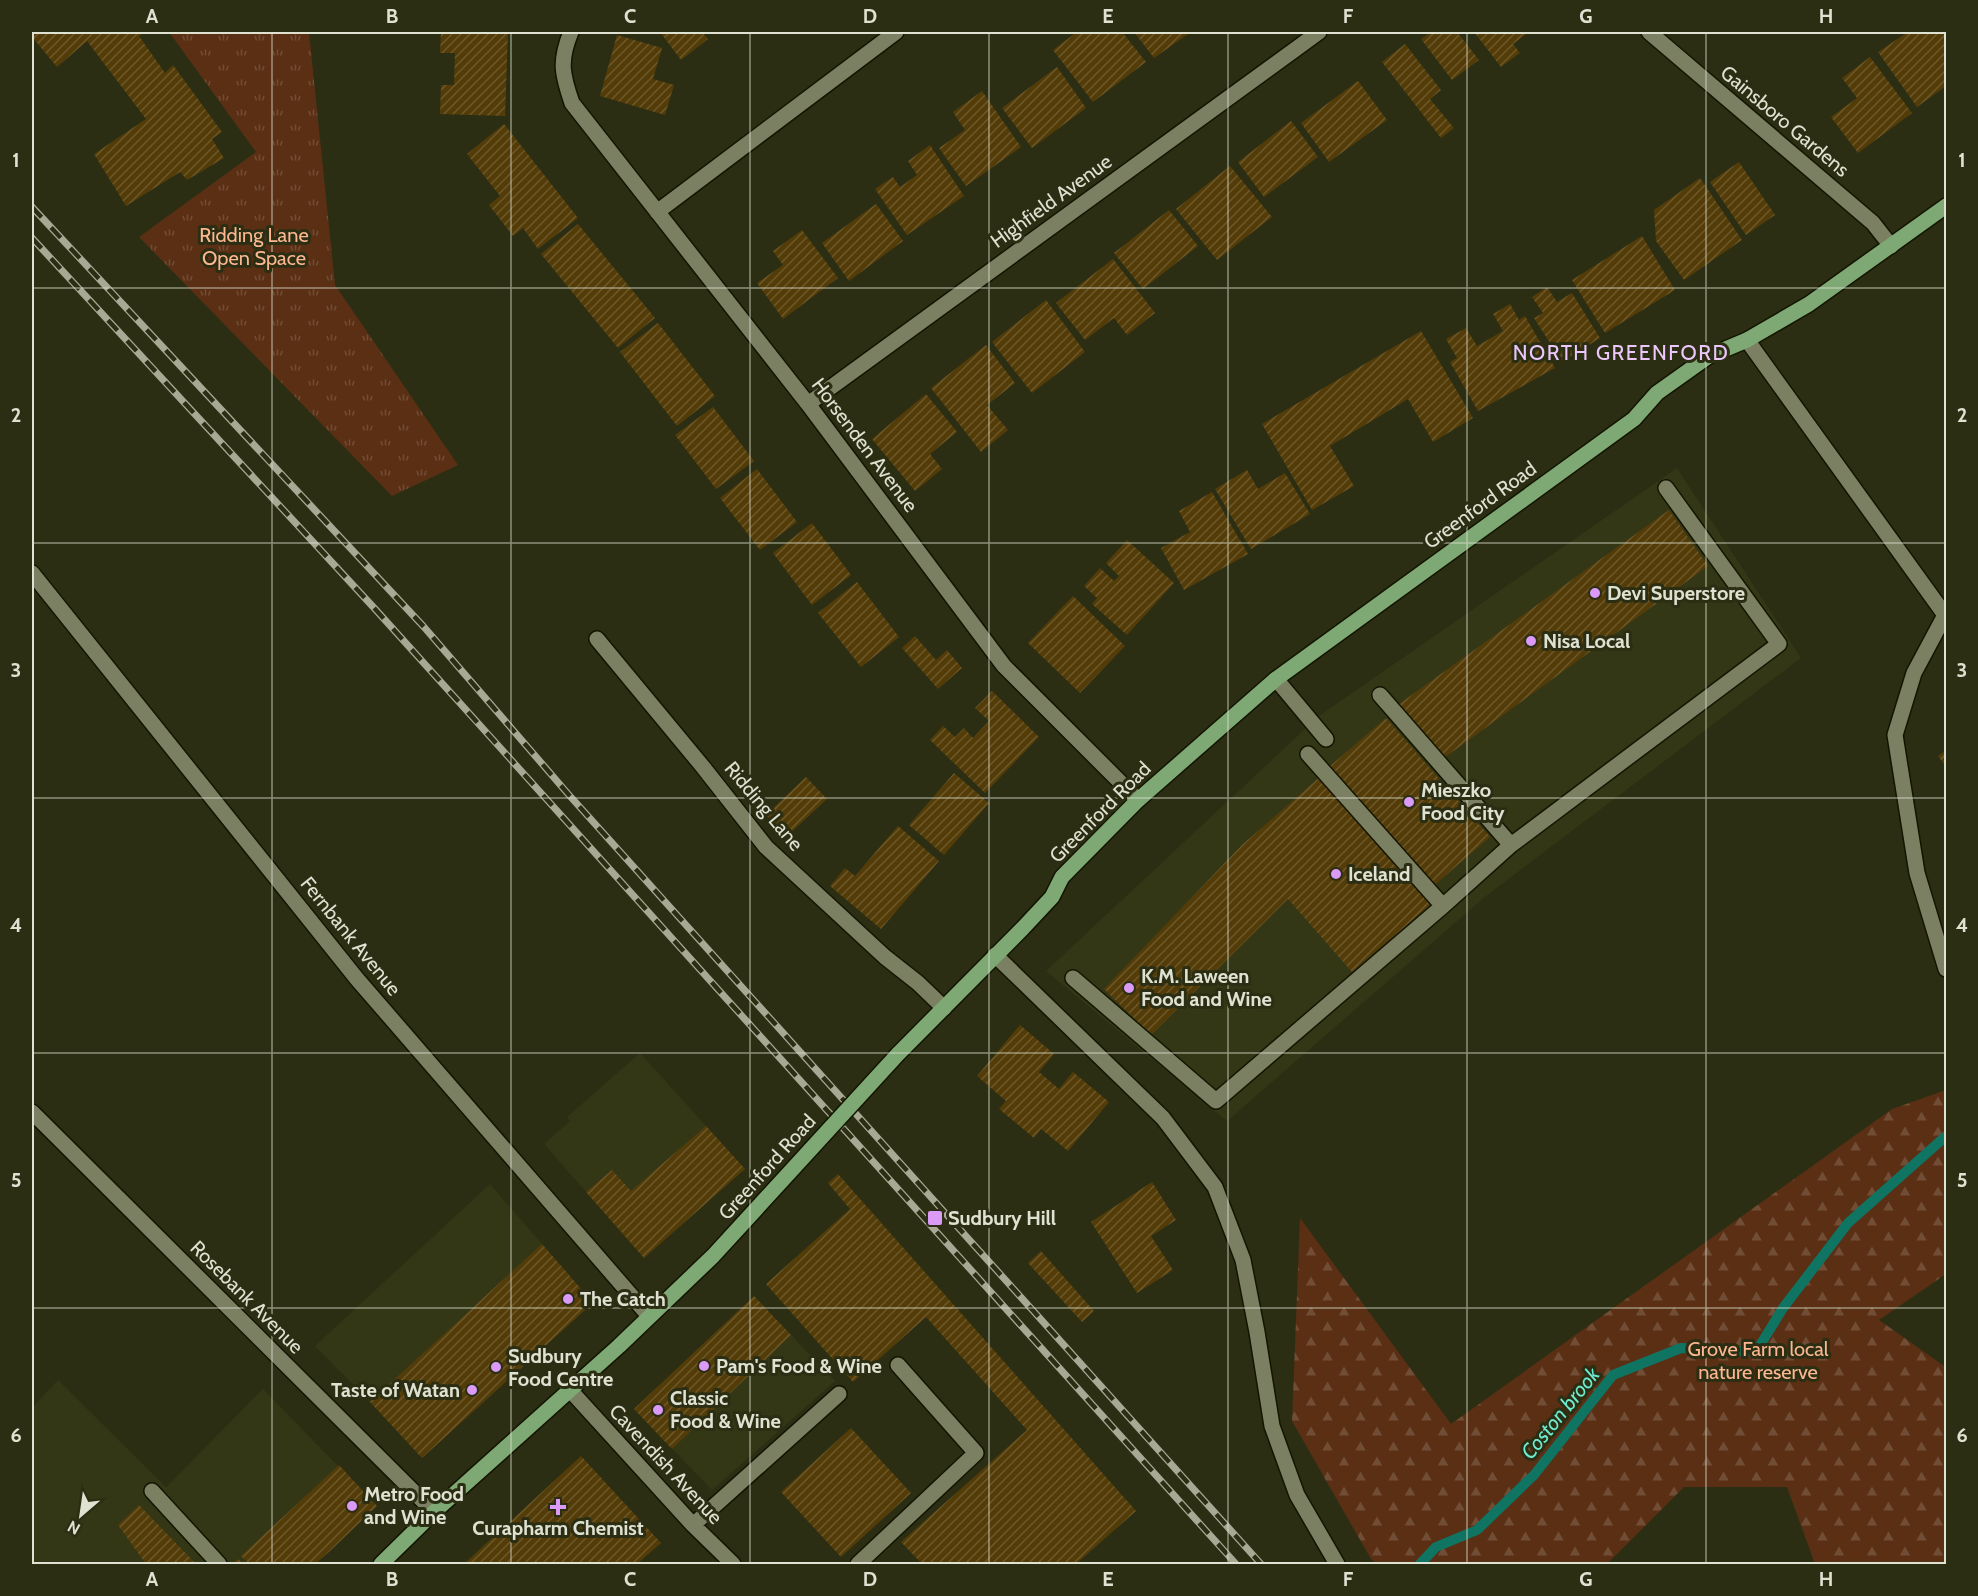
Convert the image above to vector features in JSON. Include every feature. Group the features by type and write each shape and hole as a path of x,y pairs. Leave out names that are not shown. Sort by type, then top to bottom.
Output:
{"main road":[{"name":"Greenford Road","path":"381,1564 514,1438 649,1317 734,1235 754,1210 898,1054 1052,897 1062,877 1138,800 1276,679 1634,420 1657,393 1709,356 1747,340 1809,304 1947,206"}],"street":[{"name":"Horsenden Avenue","path":"571,32 563,51 563,78 572,103 808,404 1004,666 1138,800"},
{"path":"657,212 896,32"},
{"name":"Highfield Avenue","path":"808,404 1319,32"},
{"name":"Gainsboro Gardens","path":"1648,32 1874,224 1891,246"},
{"path":"1747,340 1946,614 1914,674 1895,735 1917,873 1947,969"},
{"path":"1073,978 1216,1101 1511,845 1779,644 1666,488"},
{"name":"Fernbank Avenue","path":"32,573 357,979 649,1317"},
{"name":"Ridding Lane","path":"597,639 766,846 885,957 918,983 944,1008"},
{"path":"1276,679 1326,739"},
{"path":"1380,695 1511,845"},
{"path":"1308,754 1443,906"},
{"path":"995,955 1163,1118 1215,1187 1243,1260 1272,1426 1297,1495 1337,1564"},
{"name":"Rosebank Avenue","path":"32,1112 434,1512"},
{"path":"858,1564 976,1453 898,1365"},
{"name":"Cavendish Avenue","path":"570,1390 693,1525 733,1564"},
{"path":"693,1525 839,1394"},
{"path":"152,1491 219,1564"}],"shaded area":[{"path":"1677,468 1801,658 1486,896 1227,1121 1046,971 1319,716"},
{"path":"640,1053 745,1169 644,1258 544,1144 570,1121 567,1117"},
{"path":"490,1184 589,1298 585,1310 422,1458 315,1346"},
{"path":"754,1296 835,1381 712,1490 634,1409"},
{"path":"58,1380 166,1487 263,1389 377,1506 315,1564 32,1564 32,1408"}],"green space":[{"name":"Ridding Lane Open Space","path":"169,32 309,32 335,285 458,465 392,496 139,237 256,152"},
{"name":"Grove Farm local nature reserve","path":"1946,1090 1946,1274 1879,1320 1946,1366 1946,1564 1815,1564 1787,1487 1684,1487 1607,1564 1377,1564 1371,1559 1292,1421 1300,1218 1451,1424 1892,1109"}],"building":[{"path":"32,32 146,32 139,36 165,73 173,65 222,132 212,139 224,158 187,180 180,172 126,206 94,154 146,119 87,41 57,67 32,37"},
{"path":"441,32 508,32 505,116 440,114 441,85 454,85 455,53 440,53"},
{"path":"660,32 702,32 708,39 681,60"},
{"path":"1077,32 1122,32 1146,62 1093,102 1053,50"},
{"path":"1134,32 1191,32 1154,58"},
{"path":"1431,32 1457,32 1479,60 1452,80 1421,39"},
{"path":"1474,32 1529,32 1513,44 1520,53 1501,67"},
{"path":"1908,32 1943,32 1946,37 1946,86 1917,107 1878,52"},
{"path":"617,35 662,48 653,79 674,85 665,115 600,96"},
{"path":"1405,44 1441,90 1430,99 1454,128 1441,138 1382,62"},
{"path":"1870,57 1912,113 1858,153 1831,117 1857,98 1842,78"},
{"path":"1057,67 1086,108 1032,148 1002,108"},
{"path":"1358,81 1387,120 1329,162 1301,123"},
{"path":"982,91 1021,147 966,186 939,148 965,130 953,112"},
{"path":"1291,121 1318,157 1264,197 1238,162"},
{"path":"504,124 578,218 538,249 523,228 513,236 489,205 500,196 467,154"},
{"path":"930,145 964,196 907,235 875,189 893,177 900,187 917,175 908,161"},
{"path":"1739,162 1775,215 1746,235 1710,182"},
{"path":"1230,166 1272,217 1217,260 1176,209"},
{"path":"1700,178 1742,240 1684,280 1656,241 1654,210"},
{"path":"876,204 903,241 849,281 822,243"},
{"path":"1169,210 1198,246 1143,289 1114,253"},
{"path":"578,224 655,318 618,348 541,254"},
{"path":"802,230 838,278 783,319 757,283 783,265 773,251"},
{"path":"1642,236 1675,290 1605,333 1572,280"},
{"path":"1113,259 1155,313 1127,335 1114,318 1085,340 1056,303"},
{"path":"1547,287 1557,302 1572,293 1600,338 1562,362 1534,318 1543,313 1532,297"},
{"path":"1046,300 1085,352 1032,393 992,342"},
{"path":"1510,304 1519,320 1525,316 1555,368 1478,411 1450,362 1457,358 1446,339 1466,328 1477,346 1503,331 1493,314"},
{"path":"658,323 715,396 677,426 620,352"},
{"path":"1421,331 1473,418 1433,442 1408,399 1330,446 1354,486 1312,510 1262,424"},
{"path":"986,345 1015,383 987,405 1008,430 981,452 931,388"},
{"path":"926,394 957,432 930,454 942,469 915,491 872,439"},
{"path":"713,407 754,461 716,489 675,435"},
{"path":"757,469 797,522 760,550 720,498"},
{"path":"1247,470 1258,489 1285,473 1310,514 1251,549 1215,489"},
{"path":"1212,492 1248,554 1184,590 1161,548 1190,532 1179,511"},
{"path":"1669,510 1708,566 1444,758 1395,707"},
{"path":"812,523 851,575 812,605 773,553"},
{"path":"1127,540 1174,583 1127,635 1092,604 1097,598 1084,586 1100,568 1114,581 1119,576 1106,563"},
{"path":"857,582 899,637 861,667 818,613"},
{"path":"1073,596 1125,646 1080,693 1028,643"},
{"path":"915,636 936,660 947,650 962,668 938,689 902,648"},
{"path":"992,691 1039,737 985,793 930,740 943,726 955,737 964,728 973,738 989,721 975,708"},
{"name":"Mieszko Food City","path":"1386,718 1490,837 1432,887 1329,767"},
{"path":"1946,750 1946,767 1938,756"},
{"path":"954,773 989,803 944,855 909,825"},
{"path":"806,777 827,799 786,837 766,815"},
{"path":"1320,777 1431,904 1352,972 1288,899 1151,1035 1104,989 1242,845"},
{"path":"898,826 939,861 881,929 830,886 845,868 855,876"},
{"path":"1020,1025 1054,1054 1039,1072 1059,1089 1073,1072 1109,1102 1068,1151 1041,1129 1034,1138 999,1109 1006,1101 977,1076"},
{"path":"706,1126 745,1169 644,1258 586,1192 612,1170 631,1191"},
{"path":"838,1174 1136,1511 1076,1564 922,1564 901,1542 1027,1430 926,1317 853,1382 766,1284 850,1209 828,1183"},
{"path":"1152,1182 1176,1220 1151,1236 1173,1270 1137,1293 1091,1222"},
{"path":"542,1244 589,1298 585,1310 422,1458 370,1402"},
{"path":"1041,1251 1094,1311 1082,1322 1028,1263"},
{"path":"754,1296 791,1335 672,1449 634,1409"},
{"path":"851,1428 911,1493 841,1557 781,1492"},
{"path":"581,1456 661,1543 637,1564 464,1564"},
{"path":"339,1465 377,1506 315,1564 249,1564 241,1556"},
{"path":"139,1505 196,1564 146,1564 118,1525"},
{"path":"238,1559 244,1564 231,1564"}],"waterway":[{"name":"Coston brook","path":"1420,1564 1436,1547 1477,1530 1534,1475 1613,1375 1681,1348 1756,1352 1783,1308 1848,1223 1946,1136"}],"railway":[{"path":"32,207 424,627 569,795 1261,1564"},
{"path":"32,238 376,610 1236,1564"}],"place":[{"name":"Devi Superstore","path":"1595,593"},
{"name":"Nisa Local","path":"1531,641"},
{"name":"Mieszko Food City","path":"1409,802"},
{"name":"Iceland","path":"1336,874"},
{"name":"K.M. Laween Food and Wine","path":"1129,988"},
{"name":"Sudbury Hill","path":"935,1218"},
{"name":"The Catch","path":"568,1299"},
{"name":"Pam's Food & Wine","path":"704,1366"},
{"name":"Sudbury Food Centre","path":"496,1367"},
{"name":"Taste of Watan","path":"472,1390"},
{"name":"Classic Food & Wine","path":"658,1410"},
{"name":"Metro Food and Wine","path":"352,1506"},
{"name":"Curapharm Chemist","path":"558,1507"}],"district":[{"name":"NORTH GREENFORD","path":"1621,352"}]}
